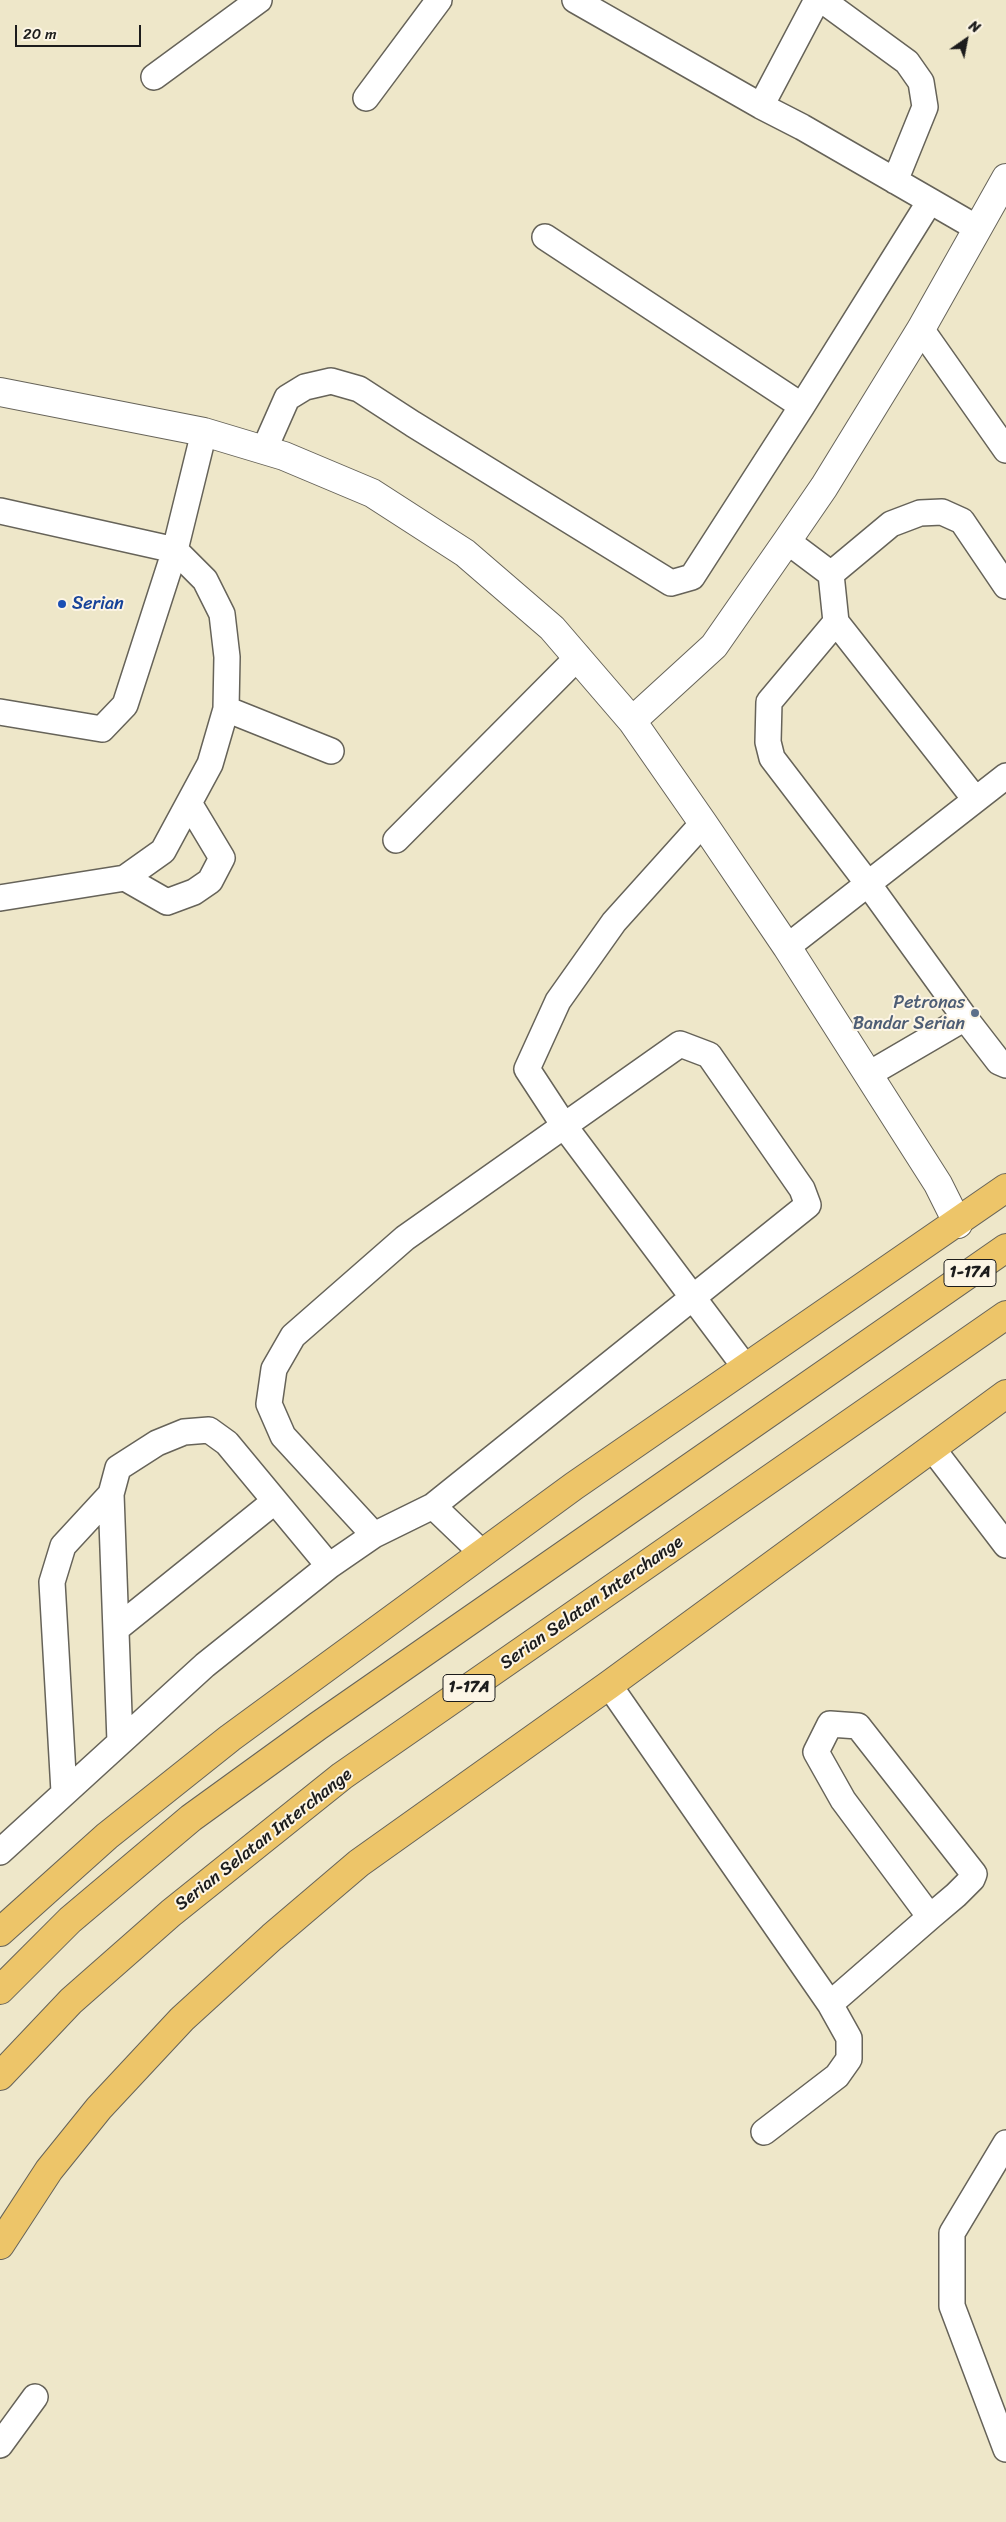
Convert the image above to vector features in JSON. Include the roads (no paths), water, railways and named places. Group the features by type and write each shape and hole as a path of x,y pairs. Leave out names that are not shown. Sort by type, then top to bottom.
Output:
{"highway":[{"path":"0,1932 107,1836 230,1738 482,1553 745,1367 958,1224 1006,1188"},
{"name":"1-17A","path":"0,1990 70,1920 191,1818 318,1726 1006,1248"},
{"name":"Serian Selatan Interchange","path":"0,2076 71,2001 171,1913 342,1776 1006,1315"},
{"path":"0,2244 49,2170 99,2108 182,2018 272,1937 359,1863 609,1685 1006,1394"}],"street":[{"path":"632,721 714,646 787,541 824,487 921,329 1006,178"},
{"path":"0,392 204,432 264,450 372,493 465,553 552,628 632,721 703,823 788,948 938,1184 958,1224"}],"lane":[{"path":"154,77 259,0"},
{"path":"366,98 439,0"},
{"path":"575,0 977,228"},
{"path":"761,106 818,0"},
{"path":"822,0 907,62 921,82 925,107 895,181"},
{"path":"264,450 287,398 305,387 331,381 359,389 671,583 692,578 930,201"},
{"path":"545,237 802,406"},
{"path":"921,329 1006,450"},
{"path":"0,712 102,729 125,705 175,550 204,432"},
{"path":"0,511 175,550 205,580 222,614 227,656 226,709 210,764 163,851 125,878 0,898"},
{"path":"831,574 891,524 920,512 942,512 962,522 1006,586"},
{"path":"787,541 831,574 836,622 975,799"},
{"path":"836,622 769,702 768,742 772,758 869,885 965,1018 1004,1061"},
{"path":"396,840 578,657"},
{"path":"226,709 331,751"},
{"path":"788,948 1006,776"},
{"path":"125,878 167,902 194,892 210,881 222,858 189,803"},
{"path":"703,823 614,922 558,1001 526,1069 565,1127 745,1367"},
{"path":"868,1074 965,1018"},
{"path":"0,1852 205,1665 329,1566 374,1535 433,1506 808,1205 802,1189 709,1054 680,1044 565,1127 405,1238 293,1336 274,1369 269,1404 282,1436 374,1535"},
{"path":"120,1742 111,1494 118,1468 157,1443 184,1432 209,1430 227,1443 329,1566"},
{"path":"932,1448 1006,1545"},
{"path":"64,1792 52,1582 63,1546 111,1494"},
{"path":"116,1629 275,1501"},
{"path":"433,1506 482,1553"},
{"path":"609,1685 830,2004 849,2038 849,2059 837,2076 764,2132"},
{"path":"830,2004 930,1917 972,1879 974,1874 858,1726 830,1724 816,1752 844,1800 930,1917"},
{"path":"1006,2143 952,2233 952,2306 1006,2449"},
{"path":"0,2445 35,2397"}],"place":[{"name":"Serian","path":"62,604"},
{"name":"Petronas Bandar Serian","path":"975,1013"}]}
